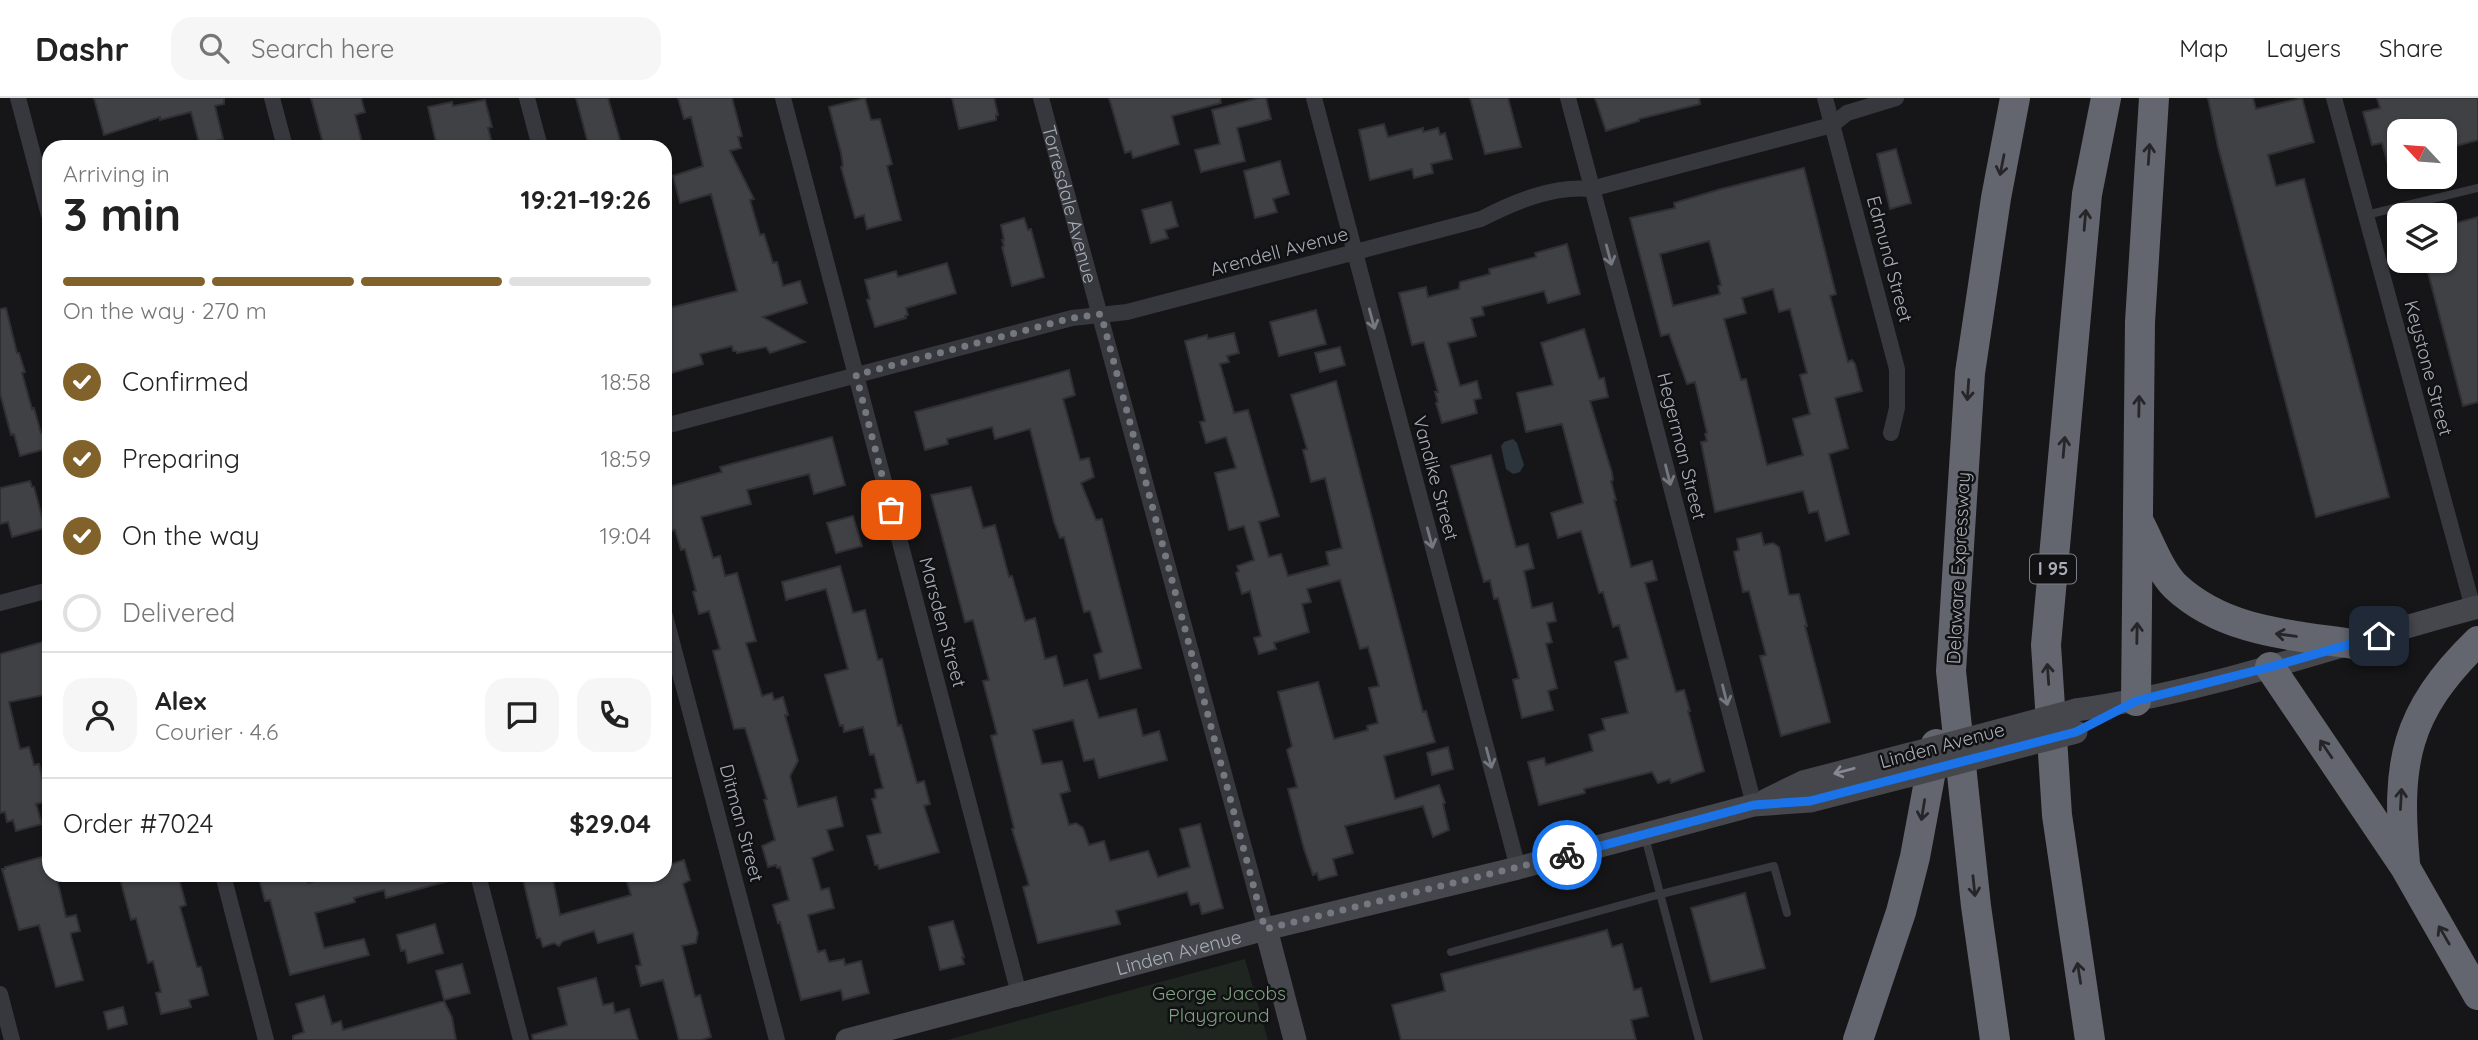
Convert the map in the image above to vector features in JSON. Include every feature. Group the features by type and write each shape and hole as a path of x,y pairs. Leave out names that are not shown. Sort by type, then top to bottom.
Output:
{"highway":[{"name":"Delaware Expressway","path":"1995,1040 1976,906 1951,671 1969,373 1996,198 2015,98"},
{"name":"I 95","path":"2090,1040 2057,815 2046,645 2087,194 2106,98"},
{"path":"2136,701 2140,322 2154,98"},
{"path":"2139,523 2174,584 2204,608 2235,623 2266,632 2353,644"},
{"path":"2405,867 2401,813 2402,781 2409,746 2420,714 2438,684 2478,641"},
{"path":"2270,667 2405,867 2478,995"},
{"path":"1858,1040 1886,960 1915,857 1951,671"}],"street":[{"path":"18,98 42,189"},
{"path":"272,98 283,140"},
{"path":"527,98 538,140"},
{"name":"Marsden Street","path":"783,98 1019,994"},
{"name":"Torresdale Avenue","path":"1041,98 1294,1040"},
{"name":"Vandike Street","path":"1314,98 1518,868"},
{"name":"Hegerman Street","path":"1567,98 1754,805"},
{"name":"Edmund Street","path":"1825,98 1897,369 1897,408 1891,433"},
{"name":"Arendell Avenue","path":"672,424 1072,318 1127,312 1354,253 1481,219 1507,205 1571,187 1591,189 1832,125 1847,113 1896,98"},
{"name":"Keystone Street","path":"2334,98 2475,607"},
{"path":"0,603 42,592"},
{"name":"Linden Avenue","path":"847,1040 1265,929 1518,868 1754,805 1810,801 1909,765 2353,644 2475,607"},
{"name":"Ditman Street","path":"672,642 777,1040"},
{"path":"225,882 266,1040"},
{"path":"480,882 521,1040"},
{"path":"0,994 12,1040"}],"lane":[{"path":"2366,215 2478,188"},
{"path":"1645,834 1699,1040"},
{"path":"1451,952 1773,866 1787,914"}],"green space":[{"name":"George Jacobs Playground","path":"1245,959 1268,1040 947,1040"}],"shaded area":[{"path":"1513,439 1517,443 1524,465 1520,472 1513,474 1506,469 1501,446"}],"building":[{"path":"94,98 224,98 224,104 215,106 223,139 198,140 191,112 160,120 160,117 104,135"},
{"path":"311,98 361,98 365,112 355,115 361,140 322,140"},
{"path":"576,98 608,98 620,140 587,140"},
{"path":"678,98 732,98 742,136 738,137 741,148 730,151 754,199 750,200 760,235 764,234 773,263 777,262 783,286 800,281 807,303 763,317 805,342 770,353 766,347 737,353 732,346 700,354 703,364 672,373 672,307 737,291 711,194 680,203 673,176 703,166 691,117 684,119"},
{"path":"865,98 871,120 880,119 892,164 887,166 901,220 867,229 864,215 855,218 829,107"},
{"path":"952,98 994,98 998,115 996,120 959,129"},
{"path":"1109,98 1220,98 1221,103 1172,116 1179,144 1133,158 1131,151 1125,153"},
{"path":"1266,98 1271,119 1237,128 1245,161 1201,172 1195,150 1220,144 1212,110"},
{"path":"1470,98 1508,98 1521,147 1485,154"},
{"path":"1595,98 1699,98 1700,104 1639,119 1606,131"},
{"path":"2208,98 2253,98 2256,109 2302,98 2314,142 2268,155 2276,186 2304,179 2389,497 2316,517 2218,147"},
{"path":"2377,98 2478,98 2478,140 2457,146 2457,119 2387,119 2387,161 2382,143 2372,145 2363,112 2380,108"},
{"path":"485,100 492,127 488,128 491,140 435,140 428,107 452,102 453,106"},
{"path":"1384,124 1388,137 1423,128 1423,132 1438,128 1440,135 1445,133 1452,159 1431,164 1433,173 1414,178 1412,169 1370,180 1359,130"},
{"path":"1896,149 1911,203 1890,209 1877,154"},
{"path":"1280,161 1289,194 1273,199 1277,212 1255,218 1244,171"},
{"path":"1804,168 1836,294 1830,296 1848,362 1852,360 1855,364 1862,391 1835,398 1848,448 1829,454 1849,534 1826,541 1818,511 1809,513 1803,491 1715,512 1701,442 1707,441 1707,433 1695,382 1687,384 1669,334 1661,336 1630,218 1675,208 1674,203","holes":["1709,241 1721,285 1718,286 1720,294 1673,306 1660,254","1773,289 1779,312 1790,309 1807,373 1800,375 1810,414 1793,419 1803,455 1767,465 1746,379 1741,380 1724,319 1746,313 1742,298"]},
{"path":"1171,202 1178,226 1165,230 1168,238 1151,243 1142,210"},
{"path":"2478,217 2478,402 2463,406 2428,273 2457,273 2457,223"},
{"path":"1024,218 1028,230 1031,229 1044,277 1012,286 1002,247 1004,240 1001,225"},
{"path":"1567,244 1580,294 1548,303 1544,291 1482,307 1484,315 1471,318 1476,336 1448,343 1460,386 1477,381 1481,398 1474,400 1477,413 1442,423 1436,403 1435,392 1438,392 1424,342 1412,345 1399,293 1426,287 1428,297 1459,289 1460,282 1490,274 1489,269 1536,257 1535,253"},
{"path":"947,263 956,293 906,308 906,318 875,327 867,300 870,299 865,280 896,271 898,277"},
{"path":"6,308 17,353 25,372 22,373 32,409 34,408 42,433 42,450 20,456 14,434 11,435 0,393 0,309"},
{"path":"1316,310 1326,344 1279,356 1270,322"},
{"path":"1584,329 1599,379 1604,378 1608,397 1590,401 1612,473 1614,500 1631,567 1652,561 1657,580 1645,583 1676,692 1684,690 1704,771 1671,783 1670,779 1658,783 1652,772 1584,789 1585,793 1539,805 1528,762 1544,758 1546,765 1593,751 1589,735 1605,730 1602,719 1628,713 1615,662 1628,658 1619,625 1613,627 1603,592 1599,593 1581,531 1558,538 1551,513 1583,503 1562,424 1526,432 1517,393 1553,385 1541,343"},
{"path":"1234,333 1239,353 1227,356 1229,362 1220,364 1234,413 1248,410 1279,516 1259,522 1269,557 1281,554 1288,576 1329,565 1326,552 1342,548 1325,478 1311,482 1303,450 1307,449 1291,395 1336,381 1423,712 1426,711 1435,742 1384,756 1395,799 1439,785 1445,803 1443,804 1449,830 1433,837 1423,806 1345,826 1353,853 1333,859 1337,875 1319,880 1317,873 1313,875 1304,849 1288,789 1297,787 1287,750 1292,746 1278,692 1318,682 1334,739 1368,730 1367,726 1378,723 1369,688 1379,686 1368,647 1360,649 1340,580 1307,589 1311,602 1302,604 1309,632 1274,643 1276,649 1259,654 1254,638 1261,636 1250,591 1242,594 1236,573 1239,571 1237,566 1254,560 1244,526 1229,530 1215,473 1236,468 1226,437 1206,443 1200,422 1205,421 1185,341 1207,335 1208,339"},
{"path":"1340,347 1345,365 1320,372 1315,353"},
{"path":"1069,370 1075,395 1063,399 1080,460 1089,458 1094,477 1081,483 1096,520 1102,519 1141,668 1100,679 1094,655 1102,652 1090,611 1084,612 1064,537 1060,538 1054,522 1030,429 995,439 992,427 947,439 948,444 925,450 915,412"},
{"path":"832,437 845,485 814,494 809,474 747,490 751,504 701,517 713,558 720,556 725,576 737,573 756,641 746,643 762,696 772,693 774,700 783,697 788,715 785,715 798,761 790,776 798,807 836,797 843,826 827,830 833,850 812,858 821,890 829,888 834,908 808,915 818,952 825,950 829,962 844,959 845,965 861,961 869,993 843,1000 841,990 801,1000 773,905 789,900 780,867 768,867 762,846 775,840 764,800 767,799 745,728 734,729 713,651 720,649 709,611 699,614 685,549 681,550 675,530 672,530 672,486 722,472 720,467"},
{"path":"1491,455 1516,547 1528,544 1534,568 1524,571 1532,608 1552,603 1556,621 1547,623 1552,642 1546,644 1557,688 1548,691 1553,710 1522,718 1513,680 1519,678 1498,598 1494,599 1490,580 1484,582 1451,466"},
{"path":"30,481 42,517 42,529 12,537 8,522 0,524 0,488"},
{"path":"971,487 983,528 995,525 1009,577 1012,576 1025,621 1035,618 1045,659 1056,656 1064,686 1087,680 1099,718 1136,709 1143,736 1159,731 1167,760 1099,778 1094,759 1084,761 1073,720 1033,730 1042,764 1062,761 1070,791 1060,794 1069,825 1076,823 1083,828 1089,845 1104,841 1110,861 1148,851 1158,877 1190,867 1180,829 1200,824 1223,908 1202,914 1199,903 1191,905 1187,892 1116,911 1120,924 1038,943 1023,887 1029,885 1012,829 1014,828 991,736 997,734 983,681 989,680 973,620 965,622 931,495"},
{"path":"853,516 862,546 836,553 827,523"},
{"path":"1761,533 1764,545 1773,543 1779,547 1789,595 1799,594 1830,722 1781,736 1760,656 1766,655 1749,591 1743,592 1734,552 1739,550 1737,539"},
{"path":"840,566 853,613 865,610 878,660 882,659 898,726 901,725 917,783 924,781 930,804 924,806 939,852 879,869 878,865 875,865 867,836 881,833 872,799 876,798 875,790 883,788 863,727 844,732 825,675 848,669 826,589 786,600 782,582"},
{"path":"42,642 42,695 9,702 20,749 29,747 34,765 39,764 42,802 36,804 42,824 16,831 13,820 7,822 5,812 0,813 0,654"},
{"path":"1448,747 1453,769 1432,775 1427,753"},
{"path":"42,857 42,882 58,882 66,917 76,915 80,931 71,933 71,936 83,980 56,987 39,925 19,930 2,869"},
{"path":"684,860 690,880 683,884 698,933 696,943 682,946 695,997 700,995 711,1037 701,1040 679,1040 663,980 641,986 636,966 641,965 633,933 598,943 594,931 563,941 559,946 554,943 543,947 540,938 537,938 524,882 553,882 560,915 631,895 627,882 672,882 672,864"},
{"path":"121,882 180,882 186,905 180,907 208,995 189,1000 191,1007 161,1014 156,993 161,992 153,961 148,963 136,918 131,920"},
{"path":"260,882 445,882 386,898 384,890 354,898 355,902 315,913 324,948 364,939 369,955 290,975 270,900 265,901"},
{"path":"1745,893 1765,968 1711,982 1691,908"},
{"path":"953,921 964,964 940,970 929,927"},
{"path":"435,924 443,953 408,963 405,950 401,951 397,935"},
{"path":"1607,930 1612,947 1622,944 1634,990 1641,988 1648,1016 1631,1020 1636,1040 1401,1040 1392,1005 1445,991 1441,974"},
{"path":"462,964 470,993 444,1000 436,971"},
{"path":"596,978 603,1005 613,1003 615,1013 629,1009 638,1040 533,1040 532,1035 567,1025 558,988"},
{"path":"324,996 332,1024 341,1021 343,1030 444,1001 452,1017 456,1040 293,1040 293,1036 304,1032 296,1004"},
{"path":"123,1007 127,1024 108,1029 104,1012"}],"way so far":[{"path":"891,510 856,375 1072,318 1101,314 1265,929 1567,855"}],"route":[{"path":"1567,855 1754,805 1810,801 2076,732 2136,701 2379,636"}]}
